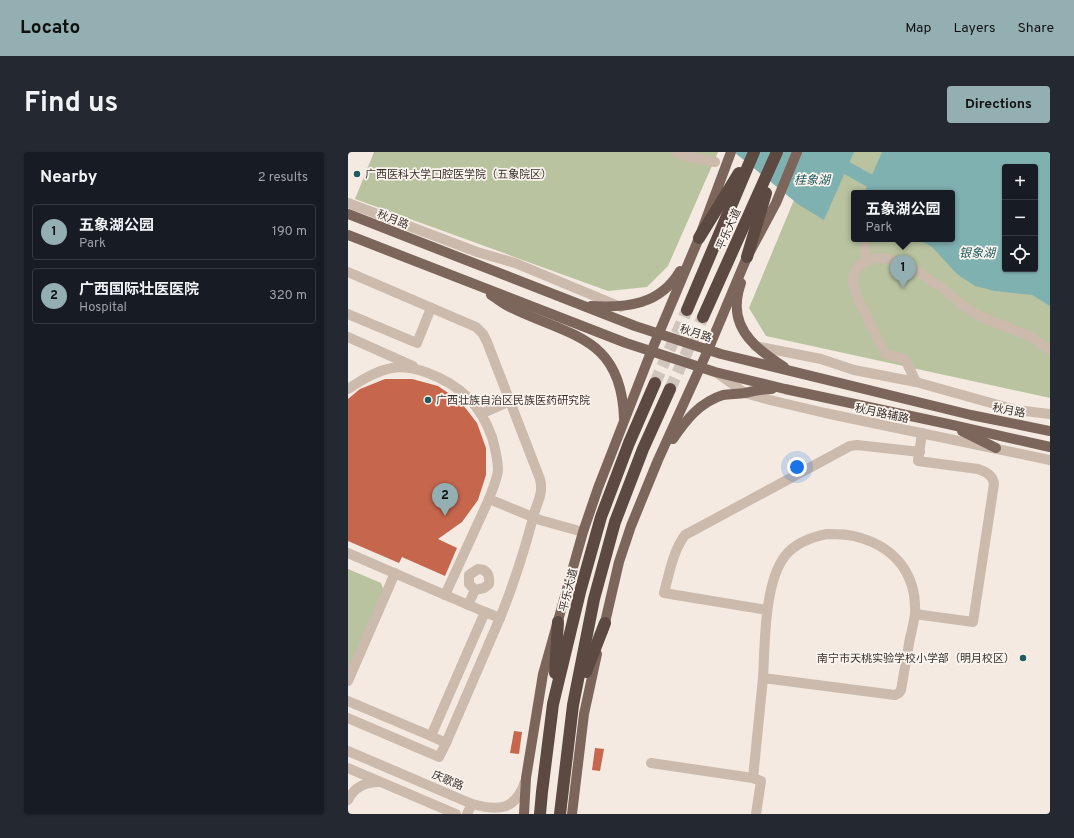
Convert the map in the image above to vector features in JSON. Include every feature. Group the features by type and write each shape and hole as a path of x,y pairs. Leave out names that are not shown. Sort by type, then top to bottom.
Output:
{"highway":[{"path":"699,238 753,152"},
{"name":"平乐大道","path":"687,310 753,152"},
{"path":"747,257 778,152"},
{"name":"平乐大道","path":"703,317 778,152"},
{"name":"平乐大道","path":"540,814 554,704 580,592 601,517 628,443 656,383"},
{"path":"560,814 573,705 594,599 615,522 643,450 670,389"},
{"path":"554,704 558,622"},
{"path":"573,705 605,623"}],"main road":[{"path":"572,814 584,714 619,562 631,526 658,460 708,350 747,257 776,203 797,152"},
{"path":"524,814 526,778 543,674 583,532 598,488 699,238 729,156"},
{"name":"秋月路","path":"348,214 635,326 708,350 971,415 1050,430"},
{"path":"348,235 626,344 715,372 785,389 1050,447"},
{"path":"580,305 621,307 650,299 662,293 674,281 699,238"},
{"path":"747,257 736,302 738,318 741,326 755,346 793,372"},
{"path":"476,285 510,308 585,340 601,352 610,363 620,387 623,399 624,422"},
{"path":"658,460 685,422 709,401 723,396 757,390 785,389"},
{"path":"948,424 996,448"}],"street":[{"path":"676,152 686,156 715,162"},
{"path":"348,203 477,252 514,263 621,307"},
{"path":"865,247 866,261"},
{"path":"916,382 905,359 885,354 857,297 853,282 855,271 859,264 875,258 885,258 905,265 941,287 977,315 1031,338 1050,350"},
{"path":"348,272 476,327 483,334 542,487 541,496 533,517 531,528 510,593 439,758 348,718"},
{"path":"348,314 417,343 432,308"},
{"path":"348,337 438,377 461,391 472,400 487,425 497,456 498,472 489,499 445,595"},
{"path":"755,346 821,359 854,370 916,382 1016,410 1050,414"},
{"path":"348,389 360,381 391,368 403,367 422,371"},
{"name":"秋月路辅路","path":"715,372 745,393 825,413 1050,460"},
{"path":"481,414 510,401"},
{"path":"914,614 973,622 994,484 993,478 987,472 978,469 918,461 922,433"},
{"path":"767,610 664,593 677,549 685,535 850,446 857,445 920,452"},
{"path":"489,499 533,517 583,532"},
{"path":"753,778 763,678 767,610 772,585 779,565 786,555 799,543 815,536 828,534 843,534 860,538 884,548 895,556 907,574 913,590 914,614 901,690 899,693 895,695 763,678"},
{"path":"348,553 500,618"},
{"path":"468,605 475,590 484,588 489,584 489,577 483,569 478,569 469,575 469,584 472,587"},
{"path":"348,681 395,573"},
{"path":"431,736 485,612"},
{"path":"348,701 446,743"},
{"name":"庆歌路","path":"348,750 472,804 487,808 496,809 508,806 518,798 522,792 526,778"},
{"path":"651,763 753,778 761,782 756,814"},
{"path":"348,768 456,814"},
{"path":"348,800 350,795 362,785 370,782 381,782"},
{"path":"467,814 472,804"}],"green space":[{"path":"374,152 718,152 668,266 647,287 608,291 355,199"},
{"path":"814,152 1050,152 1050,398 766,336 749,308"},
{"path":"348,569 381,583 384,591 348,674"}],"water":[{"name":"桂象湖","path":"734,152 854,152 824,220 799,205"},
{"name":"银象湖","path":"882,152 1050,152 1050,306 1032,295 995,291 975,286 957,274 932,247 923,242 955,242 955,190 865,190"}],"building":[{"path":"385,379 412,379 438,386 460,401 477,423 486,448 486,475 478,500 462,522 438,539 457,548 445,576 402,557 399,563 348,541 348,399 360,389"},
{"path":"514,731 522,732 519,754 510,753"},
{"path":"595,748 604,749 600,771 592,770"}],"waterway":[{"path":"818,152 887,190"}],"tunnel":[{"path":"655,383 687,310"},
{"path":"670,389 703,317"}],"place":[{"name":"广西医科大学口腔医学院（五象院区）","path":"357,174"},
{"name":"五象湖公园","path":"903,288"},
{"name":"广西壮族自治区民族医药研究院","path":"428,400"},
{"name":"广西国际壮医医院","path":"445,516"},
{"name":"南宁市天桃实验学校小学部（明月校区）","path":"1023,658"}]}
